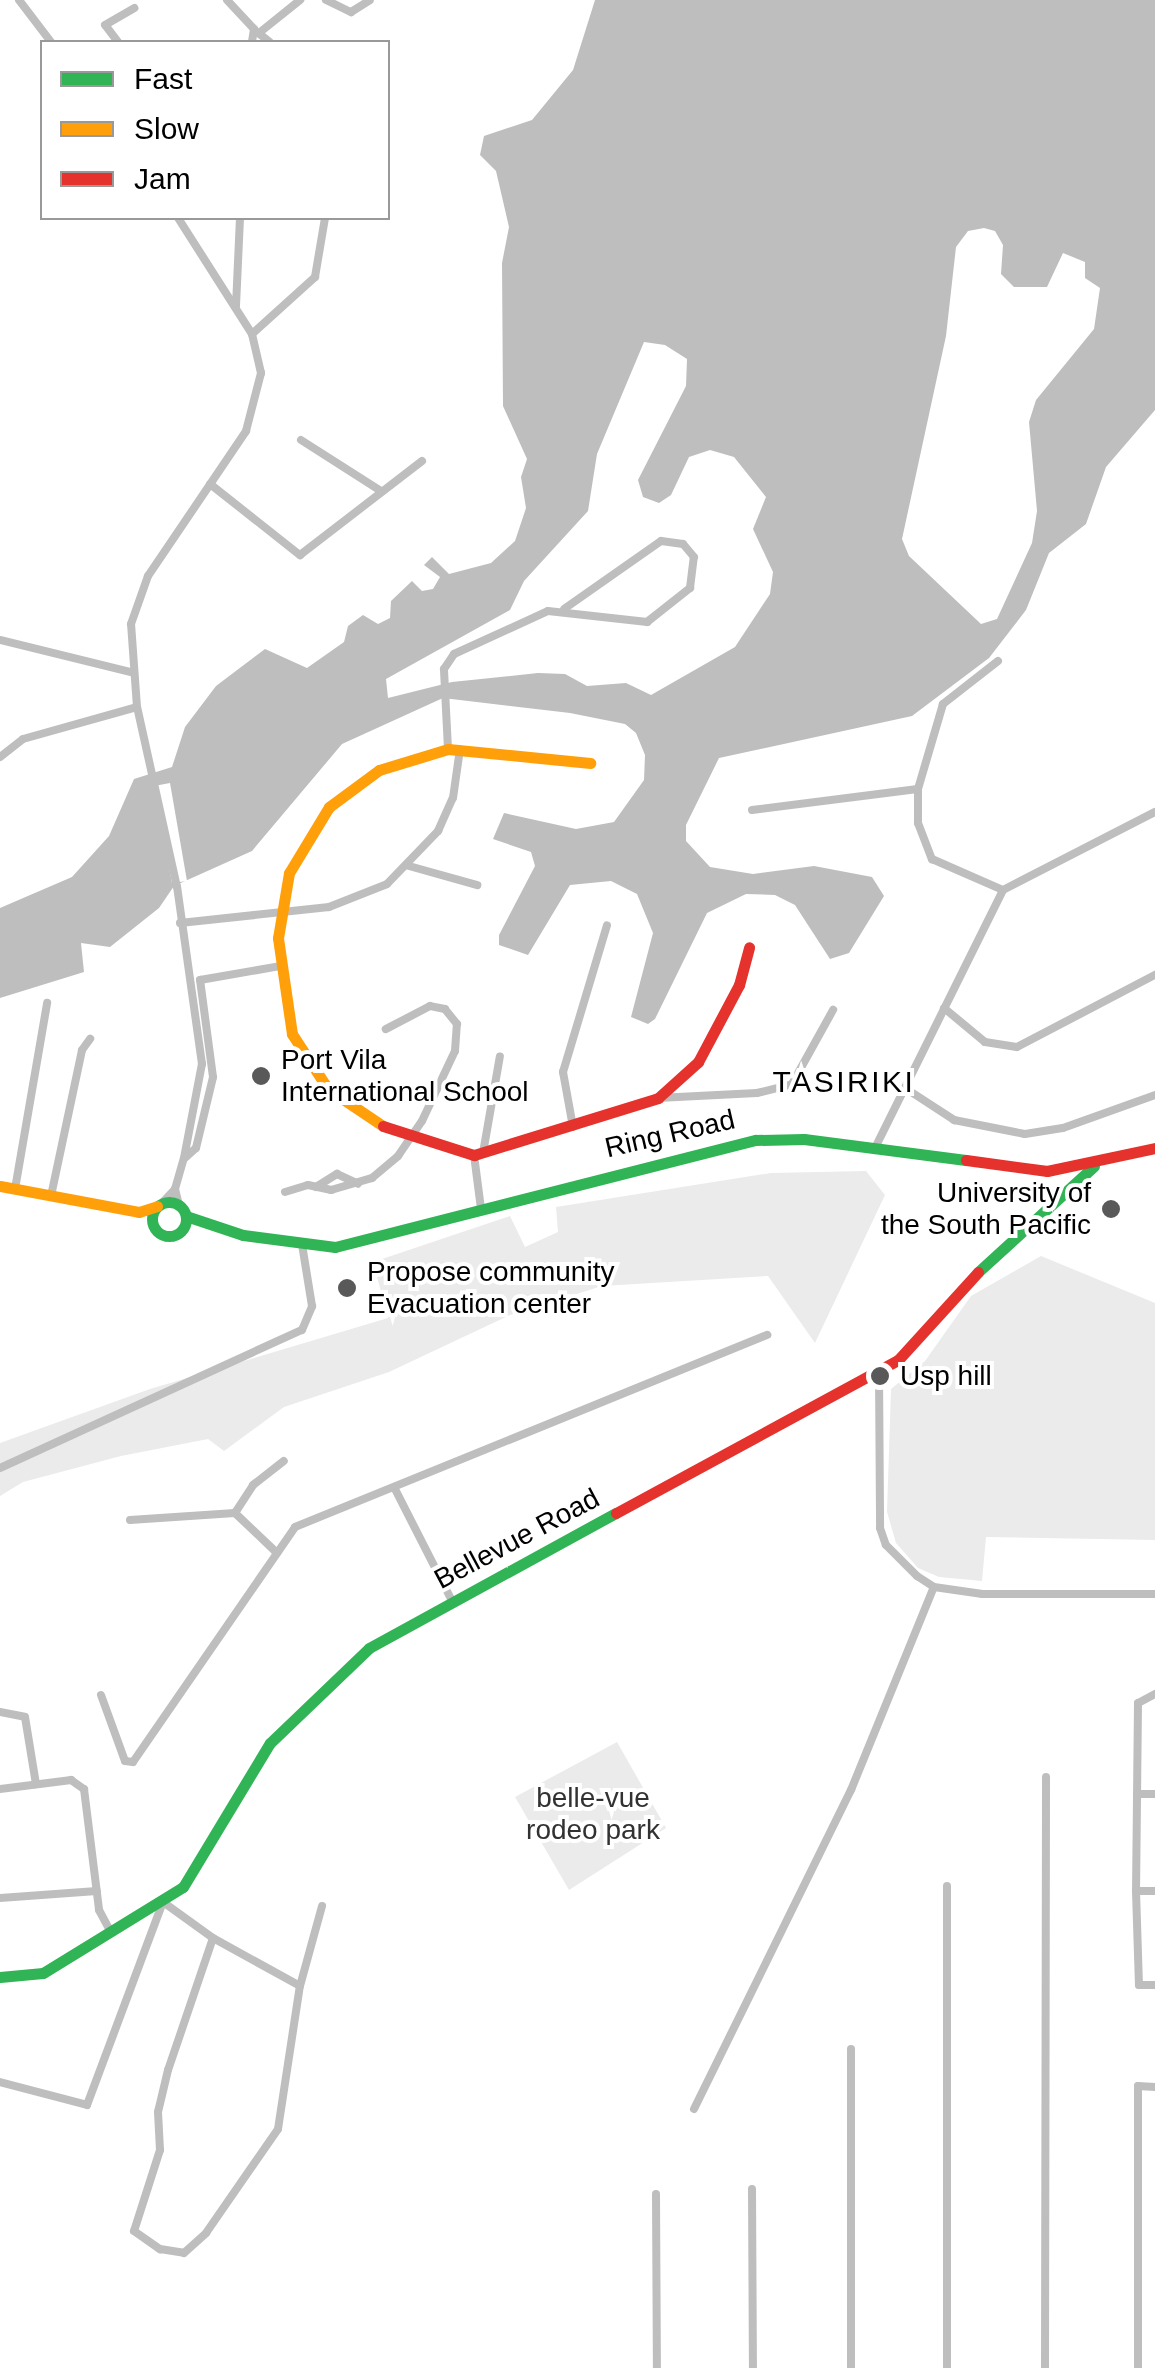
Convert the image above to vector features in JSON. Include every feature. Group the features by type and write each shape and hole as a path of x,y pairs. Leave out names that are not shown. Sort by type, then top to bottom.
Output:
{"street":[{"path":"19,0 50,40"},
{"path":"227,0 268,40"},
{"path":"253,40 257,31 300,0"},
{"path":"326,0 351,12 370,0"},
{"path":"116,40 105,25 134,8"},
{"path":"139,1212 160,1204 175,1190 200,1090 202,1062 177,887 137,707 130,631 136,601 246,431 260,393 252,334 179,220"},
{"path":"236,306 240,220"},
{"path":"252,334 314,270 325,220"},
{"path":"222,284 238,264"},
{"path":"301,440 382,491"},
{"path":"210,484 298,555 422,461"},
{"path":"180,922 352,901 408,866 444,820 454,749 445,702 444,669 454,654 533,614 564,609 647,622 690,588 694,557 684,544 661,541 564,609"},
{"path":"0,640 134,672"},
{"path":"998,661 943,704 918,789 921,839 932,859 1003,890"},
{"path":"0,757 23,739 137,707"},
{"path":"590,764 454,749 378,770 342,794 307,835 279,912 280,966 292,1034 319,1078 360,1114 410,1134 479,1154 658,1098 757,1093 792,1084 833,1010"},
{"path":"752,810 918,789"},
{"path":"874,1150 1003,890 1155,812"},
{"path":"408,866 477,885"},
{"path":"573,1127 563,1072 607,925"},
{"path":"658,1098 698,1062 739,985 749,947"},
{"path":"184,1158 196,1148 214,1062 200,980 280,966"},
{"path":"944,1008 985,1042 1017,1047 1155,975"},
{"path":"190,989 201,989"},
{"path":"15,1189 47,1003"},
{"path":"285,1192 358,1184 384,1170 410,1134 451,1062 457,1024 445,1009 430,1006 386,1030"},
{"path":"196,1024 206,1017"},
{"path":"51,1196 82,1050 90,1039"},
{"path":"199,1042 210,1039"},
{"path":"481,1209 479,1154 500,1056"},
{"path":"202,1062 214,1062"},
{"path":"905,1088 954,1120 1026,1134 1063,1128 1155,1095"},
{"path":"200,1090 210,1092"},
{"name":"Ring Road","path":"181,1230 202,1227 302,1244 350,1245 756,1140 1047,1172 1094,1166 1155,1148"},
{"name":"Bellevue Road","path":"0,1978 43,1973 163,1902 200,1869 260,1758 296,1716 370,1648 879,1372 917,1343 965,1284 1094,1166"},
{"path":"316,1187 337,1174 358,1184"},
{"path":"0,1186 139,1212 164,1235 181,1230 182,1211 175,1190"},
{"path":"160,1204 182,1211"},
{"path":"153,1224 160,1204"},
{"name":"Ring Road","path":"182,1211 202,1227"},
{"path":"0,1468 302,1330 312,1306 302,1244"},
{"path":"101,1695 125,1762 133,1762 295,1527 767,1335"},
{"path":"879,1372 882,1539 934,1587 982,1594 1155,1594"},
{"path":"235,1513 253,1485 284,1461"},
{"path":"395,1489 452,1601"},
{"path":"130,1520 235,1513 277,1553"},
{"path":"694,2109 852,1790 934,1587"},
{"path":"1155,1694 1138,1703 1136,1891 1140,1985 1155,1986"},
{"path":"0,1712 25,1717 36,1784"},
{"path":"1045,2368 1046,1777"},
{"path":"0,1789 71,1780 84,1788 97,1892 110,1932"},
{"path":"1137,1794 1155,1794"},
{"path":"947,1886 948,2368"},
{"path":"1136,1891 1155,1891"},
{"path":"0,1898 97,1892"},
{"path":"0,2082 87,2104 163,1902 213,1938 300,1986"},
{"path":"213,1938 168,2070 158,2112 160,2150 134,2232 160,2249 191,2249 274,2138 292,2067 300,1986 322,1906"},
{"path":"851,2368 852,2049"},
{"path":"1138,2368 1138,2086 1155,2087"},
{"path":"752,2190 753,2368"},
{"path":"656,2194 657,2368"}],"green space":[{"path":"866,1171 885,1195 815,1343 768,1276 602,1286 510,1315 389,1372 284,1407 224,1451 208,1439 121,1456 23,1482 0,1496 0,1443 150,1389 388,1318 373,1262 510,1216 525,1247 558,1232 556,1207 771,1173"},
{"path":"1041,1256 1155,1303 1155,1540 986,1537 982,1581 939,1577 918,1568 896,1543 887,1512 891,1389 925,1361 971,1296"},
{"name":"belle-vue rodeo park","path":"617,1742 666,1828 569,1890 515,1797"}],"shaded area":[{"path":"595,0 1155,0 1155,410 1106,467 1086,524 1049,553 1026,610 989,658 912,716 719,758 686,825 686,841 710,867 753,874 814,866 872,877 884,896 849,953 830,959 795,905 775,895 746,894 707,913 655,1019 648,1024 631,1017 653,933 637,894 611,881 570,885 528,955 499,945 499,935 535,866 531,852 493,839 504,813 576,829 614,822 644,780 645,755 636,733 625,724 570,713 443,698 342,744 252,851 174,886 159,908 110,947 81,943 84,972 0,998 0,908 72,877 109,836 134,779 172,767 185,727 216,686 265,649 307,668 344,642 348,626 363,615 378,624 390,618 391,601 412,581 422,591 433,589 440,577 424,565 432,557 449,574 491,563 515,541 526,508 521,477 527,459 503,406 502,263 509,227 496,171 480,155 484,136 532,120 573,70","holes":["968,231 995,231 1003,245 1001,274 1014,287 1047,287 1063,253 1085,262 1085,278 1100,288 1094,329 1036,400 1029,422 1037,511 1032,543 997,619 981,624 909,556 902,539 946,336 956,247","644,342 665,345 687,359 686,386 638,480 643,497 659,503 671,495 689,457 710,450 734,457 766,497 753,529 773,572 770,594 735,647 651,695 626,683 587,686 565,674 538,673 452,682 388,698 386,679 510,610 524,581 588,511 597,454"]}],"pier":[{"path":"170,783 187,881 172,883 154,786"}],"traffic: fast":[{"path":"186,1216 243,1235 335,1247 756,1140 804,1139 966,1160"},
{"path":"978,1272 1094,1166"},
{"path":"169,1202 181,1207 186,1219 181,1231 169,1236 157,1231 152,1219 157,1207 169,1202"},
{"path":"0,1977 43,1973 183,1887 270,1743 369,1648 616,1513"}],"traffic: slow":[{"path":"383,1126 328,1089 292,1034 278,938 289,873 329,807 379,770 448,749 590,763"},
{"path":"0,1186 139,1212 157,1206"}],"traffic: jam":[{"path":"383,1126 474,1155 658,1098 698,1062 739,985 749,947"},
{"path":"966,1160 1047,1171 1155,1148"},
{"path":"616,1513 898,1360 978,1272"}],"place":[{"name":"Port Vila International School","path":"261,1076"},
{"name":"University of the South Pacific","path":"1111,1209"},
{"name":"Propose community Evacuation center","path":"347,1288"},
{"name":"Usp hill","path":"880,1376"}],"district":[{"name":"TASIRIKI","path":"844,1082"}]}
